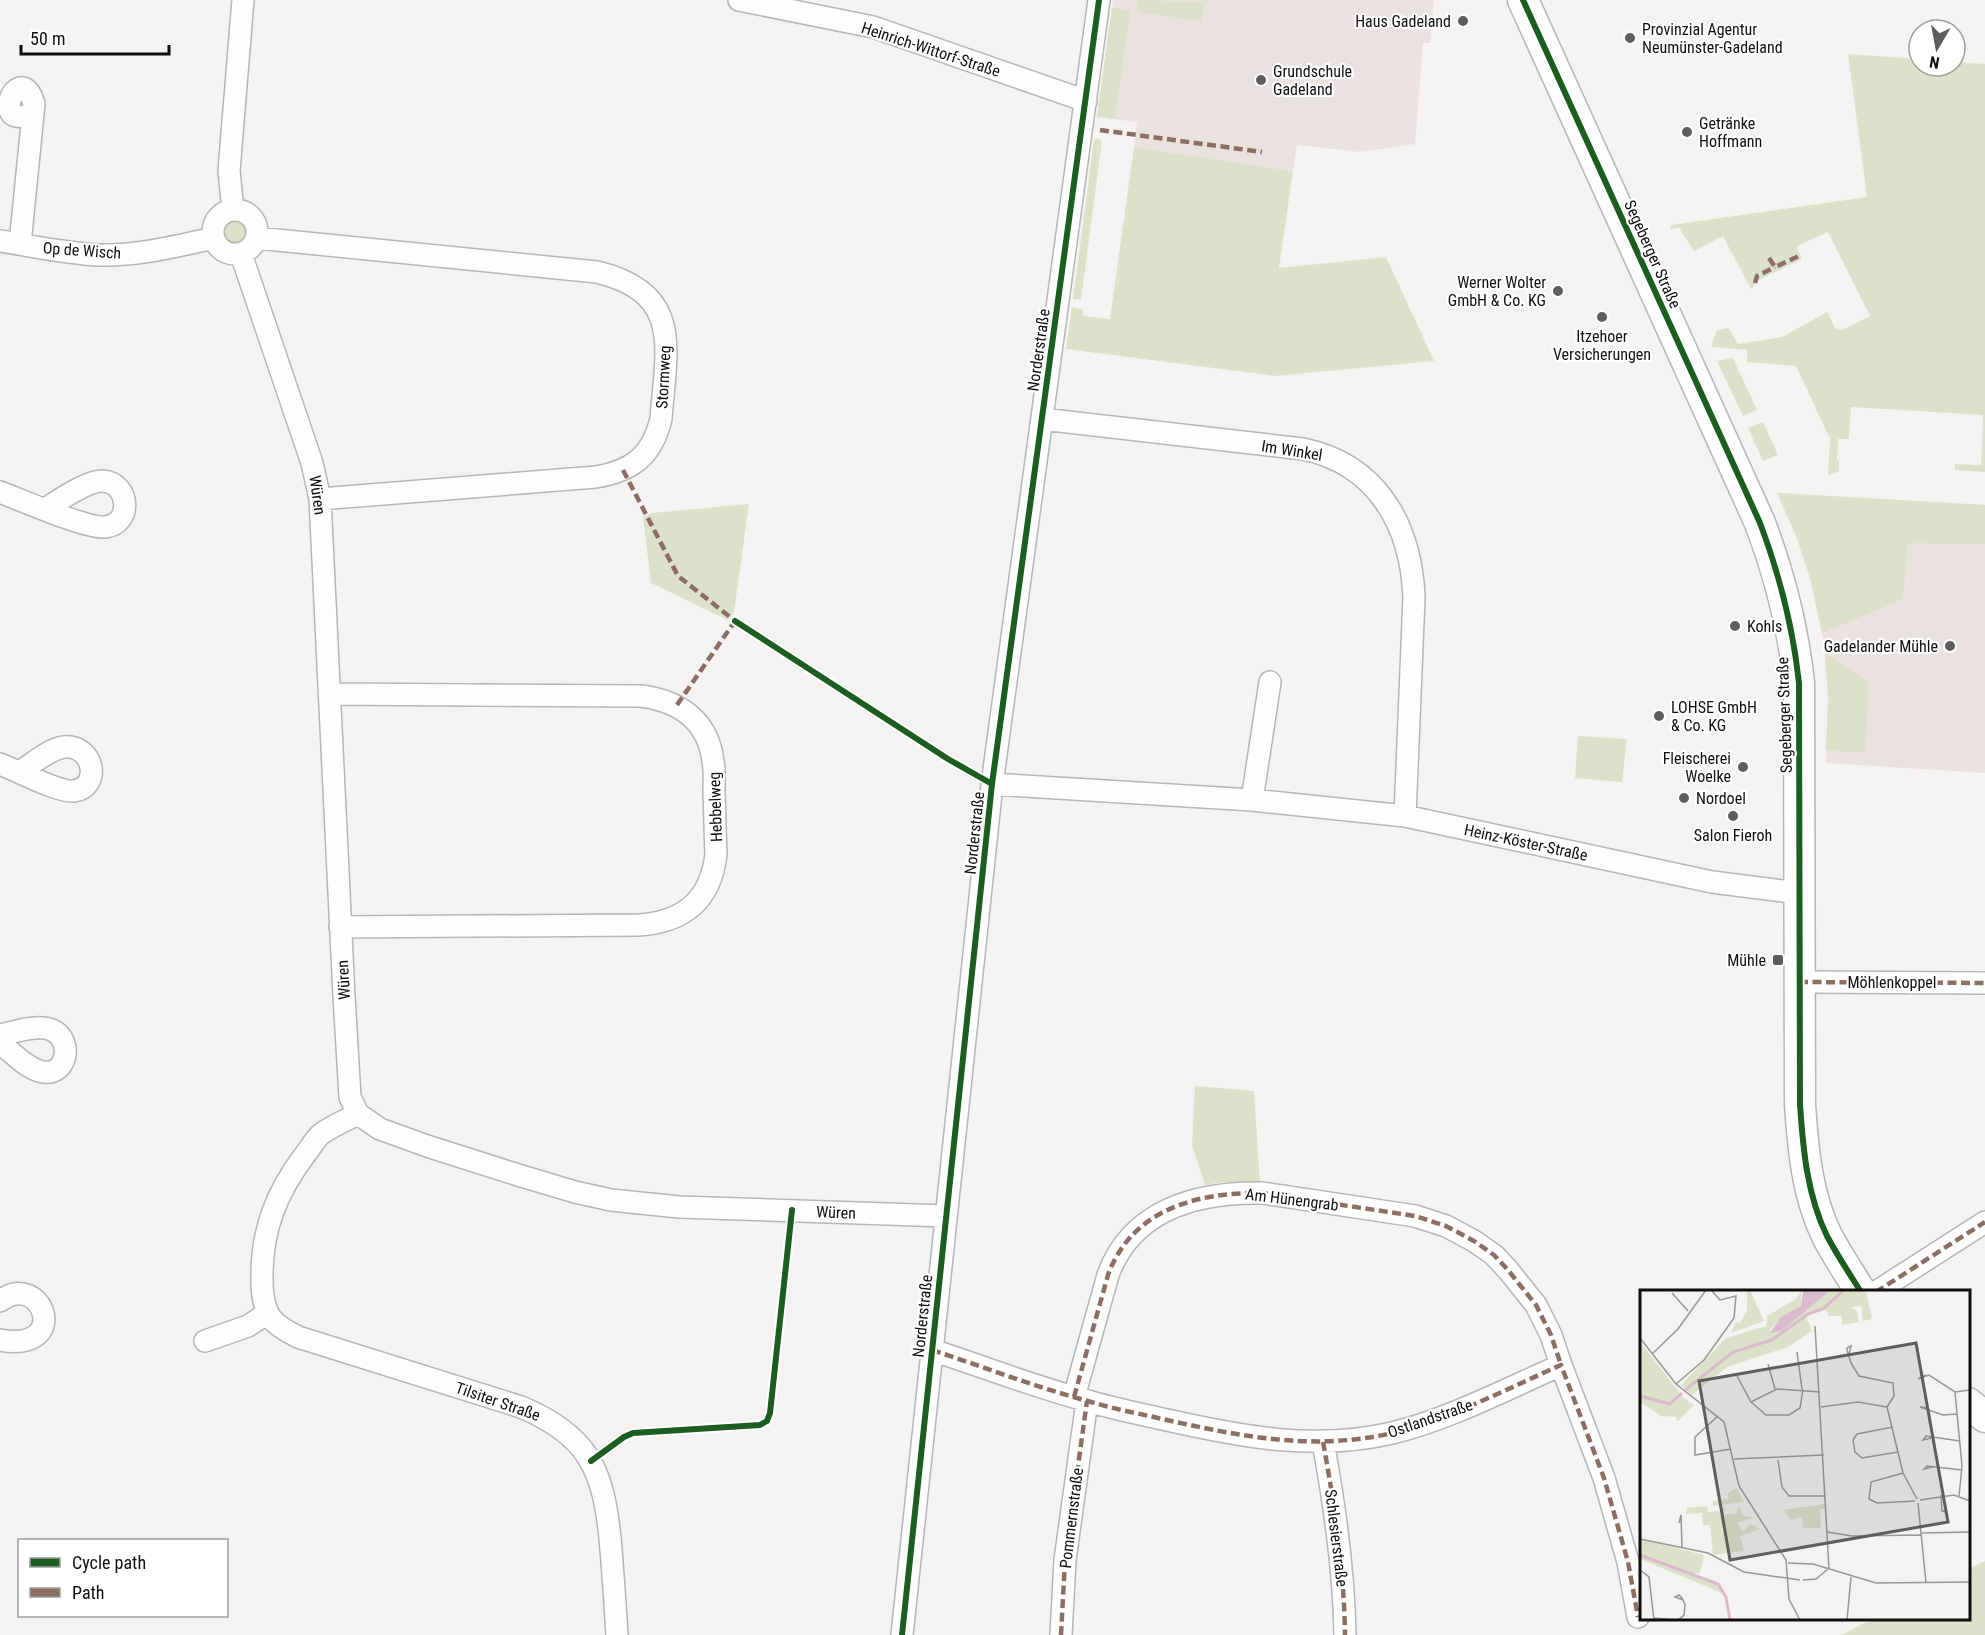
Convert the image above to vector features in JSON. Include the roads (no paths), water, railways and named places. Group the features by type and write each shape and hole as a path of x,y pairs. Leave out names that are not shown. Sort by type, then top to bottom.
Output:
{"main road":[{"name":"Segeberger Straße","path":"1523,0 1760,523 1782,586 1795,643 1799,683 1800,1104 1808,1175 1826,1234 1860,1290"},
{"path":"1970,1405 1985,1417"}],"street":[{"path":"233,210 229,171 243,0"},
{"name":"Heinrich-Wittorf-Straße","path":"739,0 873,27 1086,101"},
{"name":"Norderstraße","path":"902,1635 992,784 1099,0"},
{"name":"Op de Wisch","path":"32,117 10,242 73,253 123,254 146,252 214,238"},
{"path":"233,210 245,212 251,216 258,230 254,245 241,254 233,255 219,248 214,238 214,226 223,213 233,210"},
{"name":"Stormweg","path":"257,238 597,272 619,277 636,286 649,298 664,325 666,341 661,419 658,432 644,454 633,465 596,477 320,499"},
{"name":"Würen","path":"241,254 312,463 320,499 350,1097 358,1114 380,1130 418,1143 529,1179 611,1200 679,1207 946,1216"},
{"name":"Im Winkel","path":"1042,419 1323,453 1341,460 1365,478 1396,521 1412,567 1414,597 1405,816"},
{"path":"0,492 45,509"},
{"path":"1252,800 1270,682"},
{"name":"Hebbelweg","path":"331,694 660,698 677,705 691,715 701,727 709,743 713,761 716,854 714,868 710,882 693,906 668,921 639,925 340,927"},
{"path":"0,764 20,772"},
{"name":"Heinz-Köster-Straße","path":"992,784 1252,800 1405,816 1712,882 1799,893"},
{"name":"Möhlenkoppel","path":"1799,982 1985,983"},
{"path":"0,1035 37,1028 51,1030 61,1038 66,1048 64,1060 58,1068 46,1073 32,1068 0,1043"},
{"path":"205,1341 248,1326 268,1313 262,1295 262,1265 267,1233 278,1196 291,1173 321,1134 358,1114"},
{"name":"Am Hünengrab","path":"1081,1399 1108,1275 1117,1256 1143,1226 1176,1206 1216,1194 1262,1193 1415,1216 1455,1231 1494,1255 1523,1287 1544,1320 1561,1365"},
{"path":"1879,1290 1985,1222"},
{"path":"0,1301 12,1294 23,1294 33,1298 40,1304 44,1313 44,1322 32,1340 21,1342 0,1340"},
{"name":"Tilsiter Straße","path":"268,1313 281,1328 298,1337 521,1407 543,1416 563,1429 579,1444 591,1461 604,1493 616,1633"},
{"name":"Ostlandstraße","path":"932,1350 1081,1399 1253,1437 1323,1442 1393,1433 1439,1418 1561,1365"},
{"path":"1561,1365 1607,1488 1628,1562 1638,1617"},
{"name":"Pommernstraße","path":"1061,1635 1065,1560 1081,1399"},
{"name":"Schlesierstraße","path":"1323,1442 1336,1516 1344,1585 1345,1635"}],"place":[{"name":"Haus Gadeland","path":"1463,21"},
{"name":"Provinzial Agentur Neumünster-Gadeland","path":"1630,38"},
{"name":"Grundschule Gadeland","path":"1261,80"},
{"name":"Getränke Hoffmann","path":"1687,132"},
{"name":"Werner Wolter GmbH & Co. KG","path":"1558,291"},
{"name":"Itzehoer Versicherungen","path":"1602,317"},
{"name":"Kohls","path":"1735,626"},
{"name":"Gadelander Mühle","path":"1950,646"},
{"name":"LOHSE GmbH & Co. KG","path":"1659,716"},
{"name":"Fleischerei Woelke","path":"1743,767"},
{"name":"Nordoel","path":"1684,798"},
{"name":"Salon Fieroh","path":"1733,816"},
{"name":"Mühle","path":"1778,960"}]}
